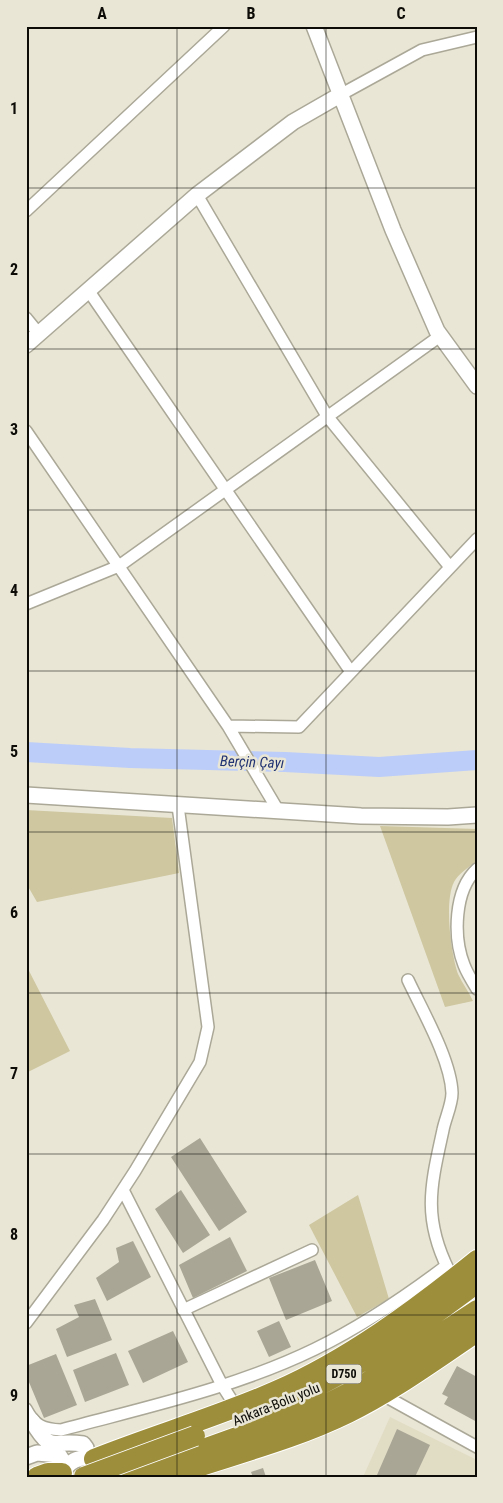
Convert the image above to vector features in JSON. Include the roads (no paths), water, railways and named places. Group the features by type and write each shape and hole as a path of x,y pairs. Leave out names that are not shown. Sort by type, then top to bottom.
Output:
{"highway":[{"path":"88,1464 277,1391 332,1363 421,1304 450,1272 477,1260"},
{"name":"Ankara-Bolu yolu","path":"126,1477 334,1380 379,1353 477,1283"},
{"name":"Ankara-Bolu yolu","path":"88,1464 198,1442 323,1406 358,1388 477,1310"},
{"path":"168,1477 318,1426 383,1395 477,1332"},
{"path":"37,1477 48,1473 63,1472"}],"street":[{"path":"26,211 224,26"},
{"path":"314,26 393,230 440,336 477,386"},
{"path":"26,345 197,194 293,122 422,50 477,37"},
{"path":"197,194 328,416 450,567"},
{"path":"88,290 351,672"},
{"path":"26,318 39,334"},
{"path":"26,604 119,566 440,336"},
{"path":"26,431 230,729 277,809"},
{"path":"230,729 299,727 477,539"},
{"path":"26,795 178,806 277,809 361,816 448,817 477,815"},
{"path":"26,1323 123,1190 200,1062 208,1026 178,806"},
{"path":"477,869 470,876 461,893 458,922 459,946 464,965 477,989"},
{"path":"29,1415 48,1429 61,1430 222,1386 314,1349 450,1272 436,1240 431,1213 431,1177 452,1095 450,1077 432,1030 408,980"},
{"path":"123,1190 222,1386 236,1407"},
{"path":"183,1310 312,1250"},
{"path":"383,1395 477,1446"},
{"path":"29,1415 43,1440 51,1444 83,1444 86,1448 88,1464"},
{"path":"26,1457 37,1453 59,1455 63,1472"},
{"path":"63,1472 72,1461 107,1467 112,1477"}],"waterway":[{"name":"Berçin Çayı","path":"26,752 130,758 285,762 379,767 477,760"}]}
